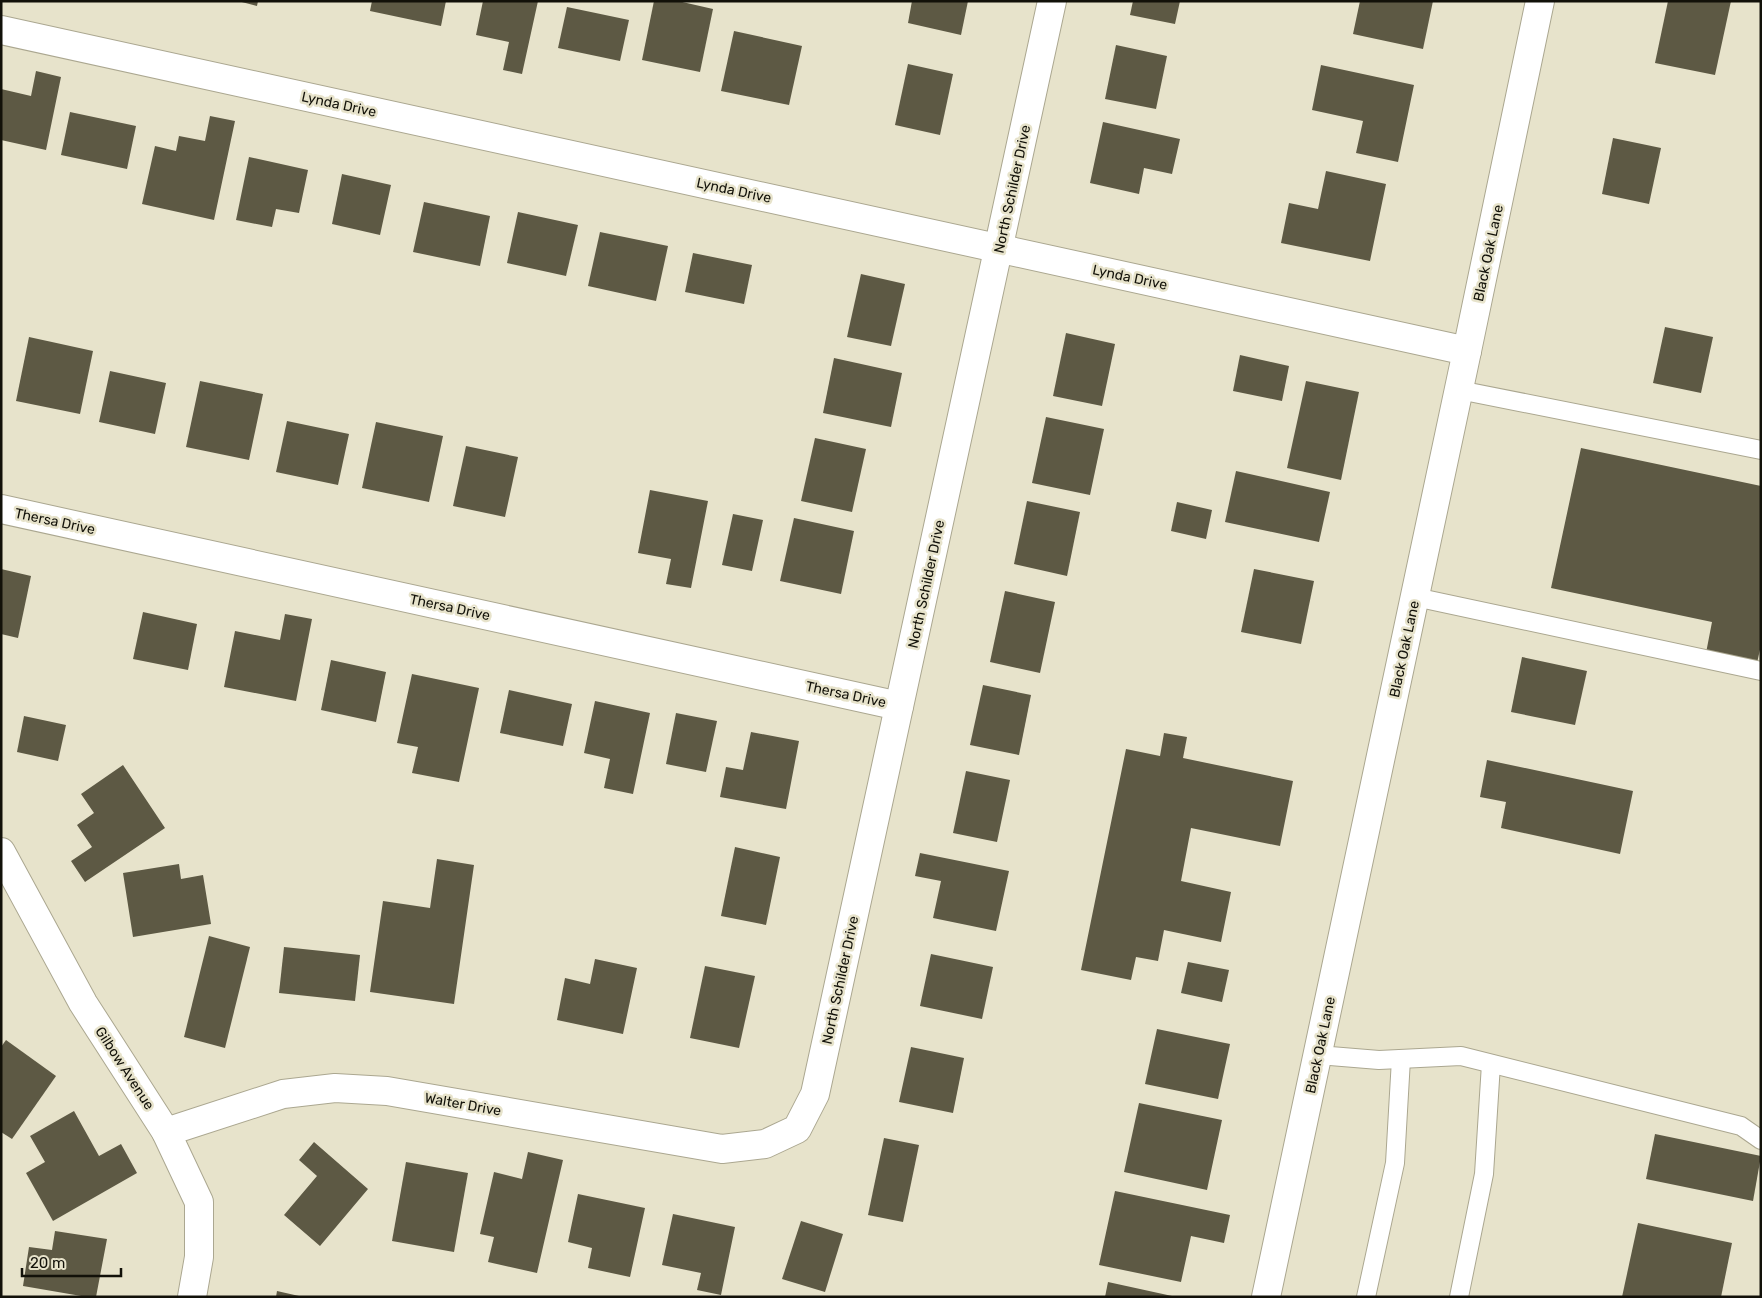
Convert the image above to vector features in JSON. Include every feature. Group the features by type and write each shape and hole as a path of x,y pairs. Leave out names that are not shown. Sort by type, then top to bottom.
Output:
{"street":[{"name":"North Schilder Drive","path":"764,1144 797,1129 815,1094 1052,1"},
{"name":"Black Oak Lane","path":"1266,1297 1468,351 1540,1"},
{"name":"Lynda Drive","path":"1,30 1468,351"},
{"name":"Thersa Drive","path":"1,509 899,706"},
{"name":"Gilbow Avenue","path":"1,852 83,1003 166,1132 199,1202 200,1257 192,1297"},
{"name":"Walter Drive","path":"166,1132 283,1094 335,1088 387,1090 722,1149 764,1144"}],"lane":[{"path":"1459,390 1761,450"},
{"path":"1415,596 1761,671"},
{"path":"1318,1055 1379,1060 1461,1056 1741,1126 1761,1140"},
{"path":"1366,1297 1395,1163 1401,1059"},
{"path":"1459,1297 1484,1174 1491,1064"}],"building":[{"path":"238,1 258,1 257,6"},
{"path":"372,1 446,1 441,26 370,11"},
{"path":"483,1 538,1 522,74 503,70 509,42 476,35"},
{"path":"654,1 678,1 713,9 700,72 642,60"},
{"path":"912,1 968,1 961,35 908,23"},
{"path":"1133,1 1180,1 1175,24 1130,15"},
{"path":"1360,1 1433,1 1423,49 1353,34"},
{"path":"1668,1 1731,1 1715,75 1655,63"},
{"path":"567,7 629,20 620,61 558,48"},
{"path":"734,31 802,46 789,105 721,91"},
{"path":"1116,45 1167,56 1156,109 1105,99"},
{"path":"908,64 953,74 940,135 895,125"},
{"path":"1321,65 1414,85 1398,162 1356,153 1363,121 1312,110"},
{"path":"36,71 61,77 46,150 1,140 1,89 31,96"},
{"path":"70,112 136,126 127,169 61,155"},
{"path":"210,116 235,121 214,220 142,204 155,146 176,151 179,136 205,141"},
{"path":"1103,122 1180,139 1172,174 1144,168 1139,194 1090,183"},
{"path":"1613,138 1661,148 1649,204 1602,194"},
{"path":"249,157 308,170 299,213 276,209 272,227 236,220"},
{"path":"1326,171 1386,184 1370,261 1281,243 1289,203 1318,209"},
{"path":"342,174 391,185 380,235 332,224"},
{"path":"424,202 490,216 480,266 413,252"},
{"path":"518,212 578,225 566,276 507,263"},
{"path":"600,232 668,246 656,301 588,286"},
{"path":"693,253 752,265 744,304 685,292"},
{"path":"861,274 905,284 891,346 847,337"},
{"path":"1665,327 1713,337 1701,393 1653,383"},
{"path":"1066,333 1115,344 1102,406 1053,396"},
{"path":"29,337 93,351 80,414 16,401"},
{"path":"1240,355 1289,366 1282,401 1233,391"},
{"path":"834,358 902,373 891,427 823,413"},
{"path":"110,371 166,383 155,434 99,422"},
{"path":"200,381 263,394 249,460 186,447"},
{"path":"1306,381 1359,392 1341,480 1287,468"},
{"path":"1046,417 1104,429 1090,495 1032,483"},
{"path":"287,421 349,434 338,485 276,472"},
{"path":"376,422 443,436 429,502 362,488"},
{"path":"815,438 866,449 852,512 801,501"},
{"path":"466,446 518,457 505,517 453,506"},
{"path":"1581,448 1761,486 1761,645 1757,663 1706,653 1712,622 1551,588"},
{"path":"1236,471 1330,492 1319,542 1225,522"},
{"path":"650,490 708,501 691,588 666,584 671,559 638,553"},
{"path":"1027,501 1080,512 1067,576 1014,564"},
{"path":"1177,502 1212,510 1206,539 1171,531"},
{"path":"733,514 763,520 752,571 722,565"},
{"path":"794,518 854,531 841,594 780,581"},
{"path":"1,569 31,576 18,638 1,634"},
{"path":"1254,569 1314,581 1301,644 1241,632"},
{"path":"1005,591 1055,602 1040,673 990,662"},
{"path":"143,612 197,624 188,670 133,659"},
{"path":"285,614 312,619 296,701 224,687 235,631 280,640"},
{"path":"1522,657 1587,671 1575,725 1511,712"},
{"path":"331,660 386,672 376,722 321,710"},
{"path":"412,674 479,688 459,782 412,773 418,747 397,743"},
{"path":"983,685 1031,695 1019,755 970,745"},
{"path":"509,690 572,704 563,746 500,733"},
{"path":"595,701 650,713 633,794 604,788 610,759 584,753"},
{"path":"676,713 717,721 706,772 666,764"},
{"path":"24,716 66,725 58,761 17,752"},
{"path":"751,732 799,741 786,809 720,797 726,767 743,770"},
{"path":"1164,733 1187,737 1183,758 1293,781 1280,846 1191,828 1181,881 1231,892 1221,942 1164,930 1158,961 1136,957 1131,980 1081,970 1126,749 1160,756"},
{"path":"1487,760 1633,791 1620,854 1501,828 1506,802 1480,797"},
{"path":"123,765 165,828 85,882 71,861 92,847 77,825 94,813 81,794"},
{"path":"966,771 1010,780 997,842 953,833"},
{"path":"735,847 780,857 766,925 721,916"},
{"path":"920,853 1009,871 996,931 933,918 941,881 915,876"},
{"path":"437,859 474,865 454,1004 370,992 383,901 430,908"},
{"path":"179,864 181,879 203,875 211,924 133,937 123,873"},
{"path":"209,936 250,947 225,1048 184,1037"},
{"path":"284,947 360,955 355,1001 279,993"},
{"path":"931,954 993,967 982,1019 920,1006"},
{"path":"595,959 637,968 623,1034 557,1020 565,978 590,984"},
{"path":"1188,962 1229,970 1222,1002 1181,993"},
{"path":"705,966 755,976 739,1048 690,1038"},
{"path":"1157,1029 1230,1044 1218,1099 1145,1084"},
{"path":"6,1040 56,1076 12,1139 1,1132 1,1047"},
{"path":"911,1047 964,1058 953,1113 899,1102"},
{"path":"1139,1103 1222,1120 1207,1190 1124,1172"},
{"path":"74,1111 99,1156 121,1144 137,1173 53,1221 26,1173 45,1162 30,1136"},
{"path":"1655,1134 1761,1156 1753,1201 1646,1179"},
{"path":"884,1138 919,1145 903,1222 868,1215"},
{"path":"314,1142 368,1189 320,1246 284,1215 317,1176 299,1160"},
{"path":"528,1152 563,1160 537,1273 488,1262 494,1237 480,1234 494,1172 522,1179"},
{"path":"406,1162 468,1173 454,1252 392,1241"},
{"path":"1115,1191 1230,1215 1224,1243 1191,1236 1181,1282 1099,1265"},
{"path":"578,1194 645,1208 630,1277 588,1268 592,1248 568,1242"},
{"path":"673,1214 735,1227 721,1295 697,1290 701,1273 662,1265"},
{"path":"801,1221 843,1234 825,1292 782,1279"},
{"path":"1638,1223 1732,1243 1721,1297 1622,1297"},
{"path":"55,1231 107,1239 96,1297 23,1286 29,1247 52,1250"},
{"path":"1108,1282 1172,1296 1172,1297 1105,1297"},
{"path":"277,1291 299,1296 299,1297 276,1297"}]}
